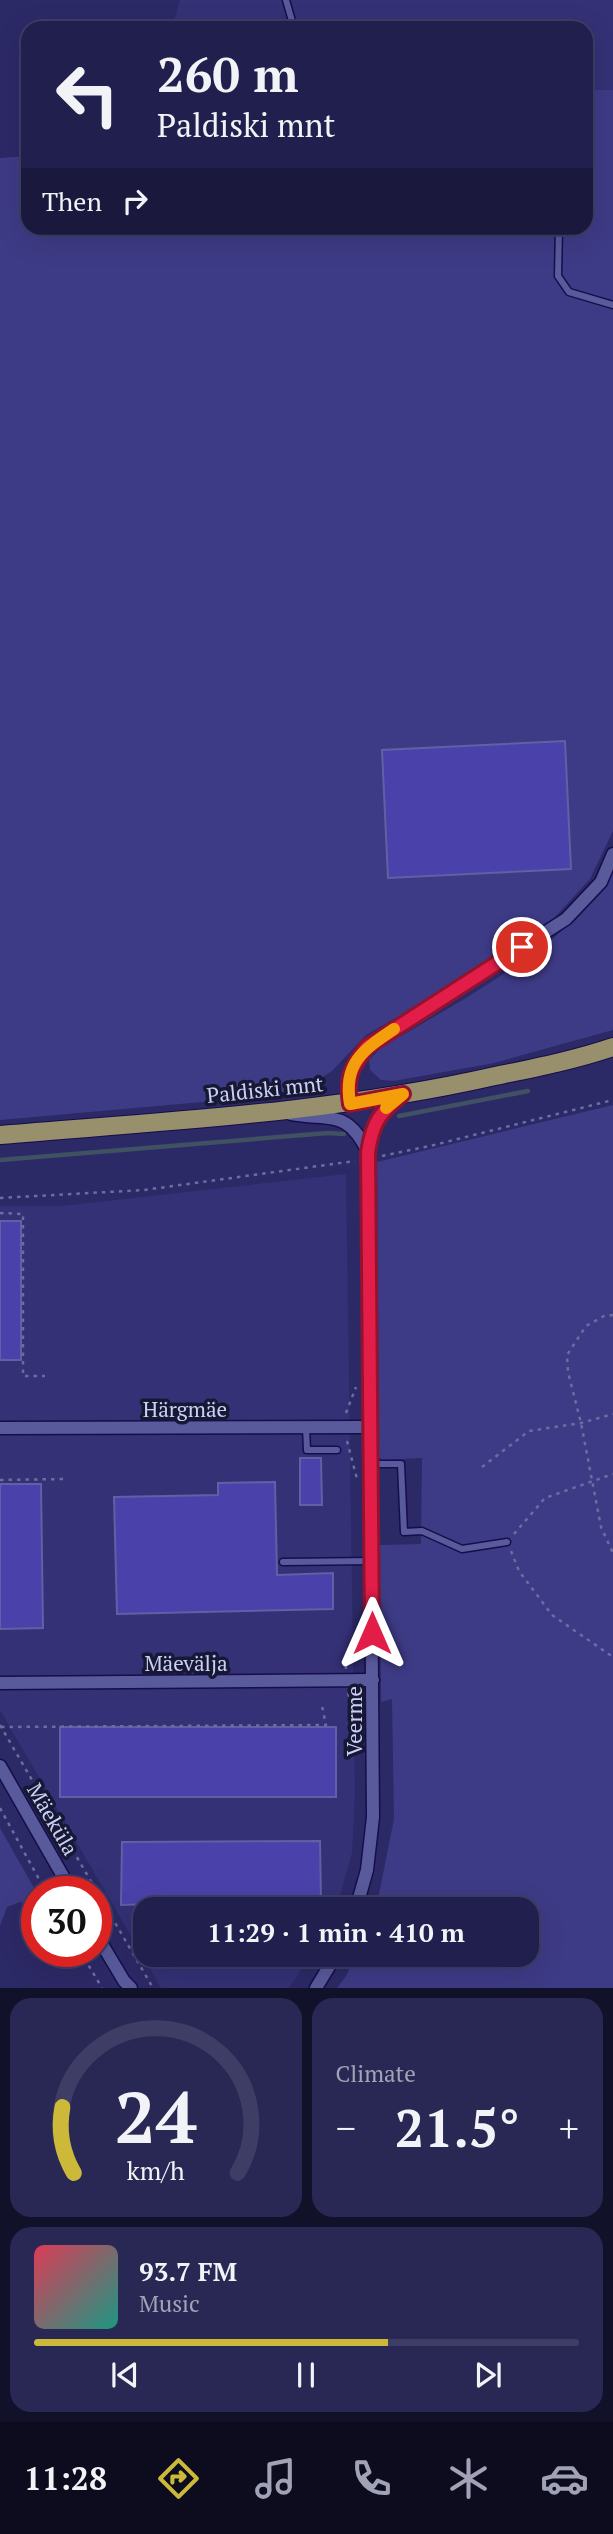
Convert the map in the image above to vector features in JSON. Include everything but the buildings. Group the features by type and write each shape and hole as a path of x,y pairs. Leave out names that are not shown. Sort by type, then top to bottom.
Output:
{"main road":[{"name":"Paldiski mnt","path":"0,1135 350,1104 436,1090 613,1047"}],"street":[{"path":"350,1104 347,1085 353,1065 367,1047 566,919 601,882 613,855"},
{"name":"Veerme","path":"359,1897 372,1841 372,1464 368,1155 378,1116 403,1094"},
{"path":"281,1112 343,1120 360,1135 368,1155"},
{"name":"Härgmäe","path":"0,1428 370,1427"},
{"name":"Mäevälja","path":"0,1684 373,1680"},
{"name":"Mäeküla","path":"0,1766 63,1876"},
{"path":"112,1961 127,1986"},
{"path":"316,1988 329,1967"}],"lane":[{"path":"286,0 292,21"},
{"path":"559,235 558,276 569,292 613,305"},
{"path":"306,1427 307,1450 337,1450"},
{"path":"372,1464 401,1464 404,1532 422,1531 463,1549 507,1542"},
{"path":"283,1562 372,1561"}],"path":[{"path":"0,1198 144,1190 434,1145 613,1100"},
{"path":"0,1213 23,1213 23,1376 45,1376"},
{"path":"613,1315 604,1316 586,1325 568,1355 568,1372 601,1527 613,1553"},
{"path":"482,1467 530,1431 581,1423 613,1414"},
{"path":"613,1474 545,1498 507,1542 519,1571 552,1615 613,1657"},
{"path":"0,1480 65,1479"},
{"path":"360,1634 352,1641 345,1660 353,1712 361,1728"},
{"path":"153,1988 1,1726 326,1726 323,1706"},
{"path":"0,1808 37,1876"},
{"path":"90,1967 103,1988"}],"shaded area":[{"path":"180,0 613,0 613,90 593,90 593,21 174,21"},
{"path":"593,90 613,90 613,831 590,879 554,918 450,987 366,1035 332,1071 293,1090 236,1099 0,1120 0,158 21,156 21,235 593,235"},
{"path":"613,872 613,1030 494,1063 394,1081 381,1080 370,1070 369,1060 381,1048 474,993 541,948 595,898"},
{"path":"613,1105 613,1988 337,1988 350,1967 539,1967 539,1897 378,1897 394,1819 392,1699 381,1702 380,1545 421,1544 422,1458 382,1460 379,1457 377,1162"},
{"path":"346,1174 355,1792 352,1853 339,1897 133,1897 133,1940 112,1903 112,1876 96,1876 0,1710 0,1206 62,1206"},
{"path":"0,1828 27,1876 21,1876 21,1902 7,1907 0,1926"},
{"path":"149,1967 303,1967 289,1988 161,1988"}],"waterway":[{"path":"399,1116 528,1091"},
{"path":"0,1160 328,1133 344,1134"}],"slow traffic":[{"path":"386,1108 403,1094 350,1104 347,1085 353,1065 367,1047 394,1029"}],"route":[{"path":"372,1633 368,1152 378,1116 403,1094 350,1104 347,1085 353,1065 367,1047 522,947"}]}
